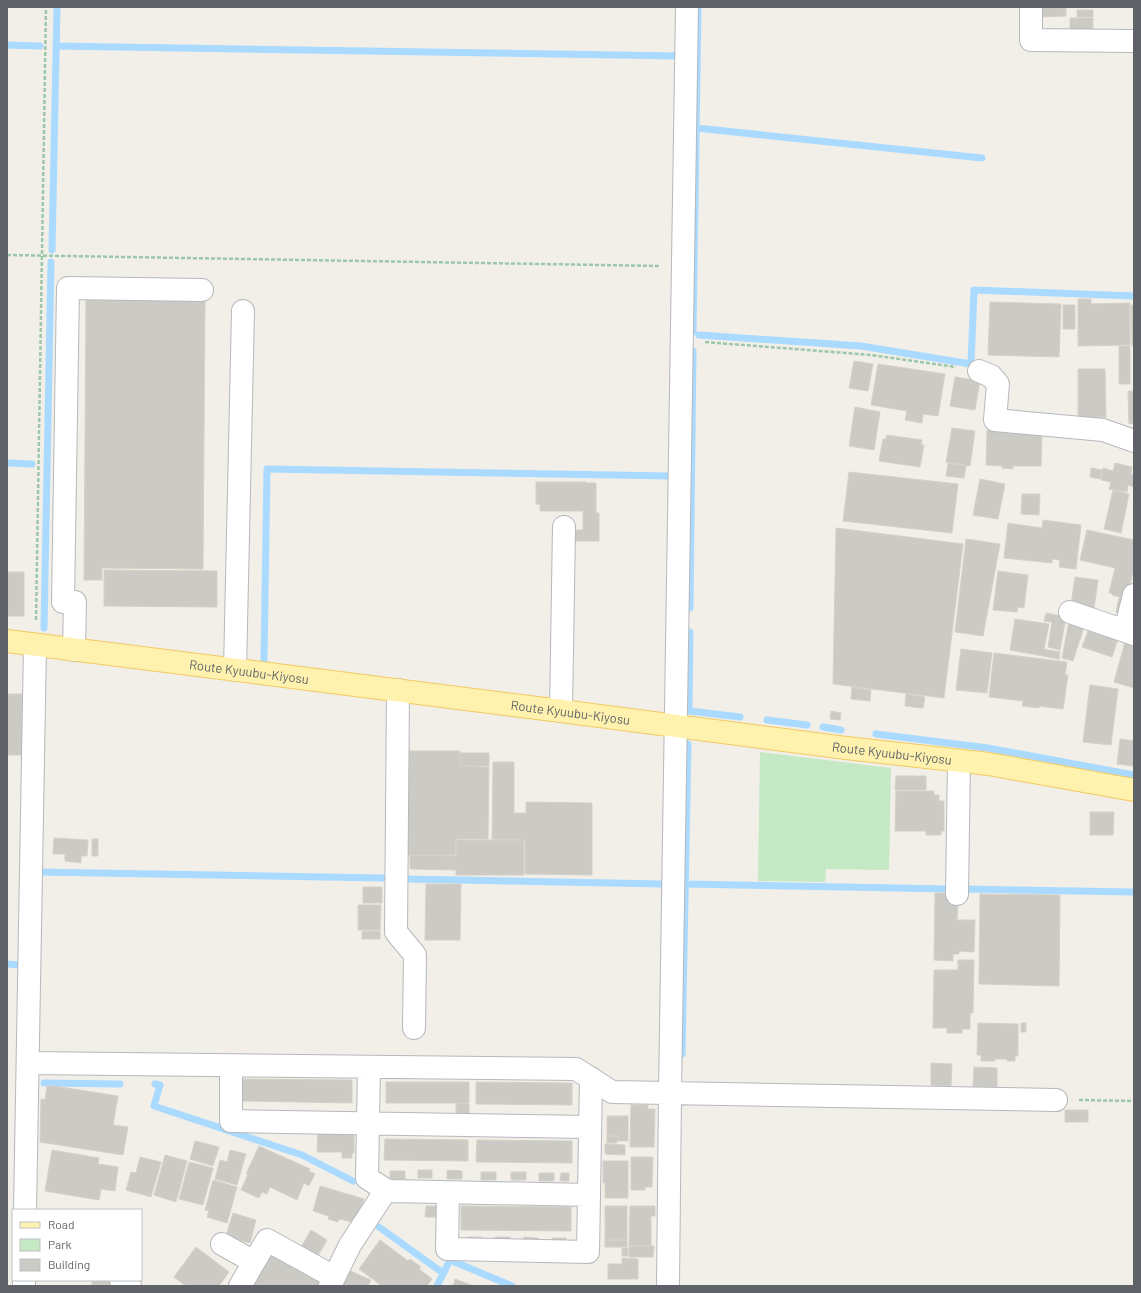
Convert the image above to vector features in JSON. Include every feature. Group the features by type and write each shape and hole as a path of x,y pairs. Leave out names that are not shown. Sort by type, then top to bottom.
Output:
{"main road":[{"name":"Route Kyuubu-Kiyosu","path":"7,641 561,710 846,748 989,764 1134,790"}],"street":[{"path":"668,1286 687,7"},
{"path":"1031,7 1031,40 1134,41"},
{"path":"74,650 75,602 62,602 68,288 202,290"},
{"path":"236,670 243,311"},
{"path":"979,371 991,376 998,384 995,420 1103,430 1134,441"},
{"path":"561,710 564,528"},
{"path":"1070,612 1129,632 1134,595"},
{"path":"25,1209 35,645"},
{"path":"398,690 396,932 416,956 414,1028"},
{"path":"956,894 959,761"},
{"path":"28,1064 576,1069 612,1092 1056,1100"},
{"path":"231,1066 231,1121 590,1127"},
{"path":"369,1067 367,1178 386,1190 589,1195"},
{"path":"448,1192 447,1249 588,1252 591,1078"},
{"path":"240,1286 267,1240 332,1282 350,1245 386,1190"},
{"path":"222,1244 254,1262"}],"path":[{"path":"35,645 46,7"},
{"path":"7,255 683,266"},
{"path":"682,340 871,355 979,371"},
{"path":"1056,1100 1134,1101"}],"green space":[{"path":"760,752 891,768 889,870 826,869 825,882 758,881"}],"building":[{"path":"1041,7 1066,7 1066,16 1041,17"},
{"path":"1077,10 1093,10 1093,17 1077,17"},
{"path":"1070,18 1093,18 1093,34 1070,34"},
{"path":"1078,299 1091,299 1091,304 1130,303 1130,345 1078,346"},
{"path":"86,300 205,301 203,569 102,568 102,580 84,580"},
{"path":"990,302 1061,304 1059,357 988,355"},
{"path":"1063,305 1075,305 1075,329 1063,329"},
{"path":"1131,305 1134,305 1134,346 1132,346"},
{"path":"1119,346 1130,346 1130,384 1119,384"},
{"path":"854,361 873,364 868,391 849,388"},
{"path":"878,364 945,374 938,416 923,414 922,423 905,420 907,411 871,405"},
{"path":"1078,369 1105,369 1106,417 1078,418"},
{"path":"955,377 980,381 975,410 950,406"},
{"path":"1128,391 1134,391 1134,423 1129,424"},
{"path":"855,407 880,412 874,450 849,446"},
{"path":"952,428 975,431 970,466 946,462"},
{"path":"987,430 1008,431 1008,433 1042,434 1041,466 1013,466 1013,469 1002,468 1002,466 986,465"},
{"path":"887,435 922,440 921,445 924,445 920,467 879,461 883,439 886,439"},
{"path":"948,463 966,466 964,478 946,476"},
{"path":"1115,463 1132,467 1131,474 1134,475 1134,487 1128,485 1127,492 1109,489 1111,482 1101,480 1103,468 1113,471"},
{"path":"1091,468 1102,470 1100,479 1090,477"},
{"path":"849,472 958,484 952,533 843,521"},
{"path":"980,479 1005,484 998,519 973,515"},
{"path":"536,482 596,483 596,513 599,513 599,541 575,541 575,530 583,530 583,511 540,511 540,504 536,504"},
{"path":"1113,490 1129,494 1121,533 1104,529"},
{"path":"1022,494 1040,494 1039,515 1021,514"},
{"path":"1043,520 1081,525 1076,569 1059,567 1060,560 1052,559 1052,563 1004,558 1008,523 1042,528"},
{"path":"836,528 963,544 944,698 833,684"},
{"path":"1087,530 1134,540 1134,567 1127,599 1109,593 1115,568 1080,560"},
{"path":"966,539 1000,544 983,636 955,632"},
{"path":"104,570 217,571 217,607 104,606"},
{"path":"998,571 1028,575 1024,608 1018,607 1017,612 993,610"},
{"path":"7,572 24,572 24,616 7,616"},
{"path":"1075,577 1098,580 1094,609 1071,605"},
{"path":"1119,598 1127,600 1123,614 1116,612"},
{"path":"1046,613 1066,617 1060,650 1048,647 1052,622 1044,621"},
{"path":"1015,619 1049,624 1044,649 1060,652 1059,659 1010,650"},
{"path":"1069,621 1084,627 1073,661 1062,658"},
{"path":"1090,626 1119,636 1112,657 1082,647"},
{"path":"1125,642 1134,644 1134,688 1114,682"},
{"path":"961,649 992,653 987,693 956,690"},
{"path":"994,653 1067,662 1065,675 1068,675 1063,709 1039,706 1039,708 1022,706 1023,701 989,697"},
{"path":"1090,685 1118,689 1111,745 1083,742"},
{"path":"852,687 871,690 870,701 851,699"},
{"path":"7,694 22,694 22,755 7,755"},
{"path":"906,694 925,697 923,708 905,706"},
{"path":"831,711 841,713 840,720 830,719"},
{"path":"1120,739 1134,741 1134,766 1117,764"},
{"path":"409,751 460,751 460,766 489,767 488,839 456,839 455,855 408,855"},
{"path":"460,753 489,753 489,766 460,766"},
{"path":"493,762 514,762 514,813 526,813 526,802 592,803 592,875 525,874 525,840 492,839"},
{"path":"896,776 926,776 926,790 895,790"},
{"path":"896,791 934,791 934,795 939,795 939,801 944,801 944,831 941,831 941,835 926,835 926,831 895,831"},
{"path":"1090,812 1114,812 1113,835 1090,835"},
{"path":"54,838 88,840 87,856 81,856 81,863 65,861 65,854 53,854"},
{"path":"92,839 98,839 98,856 92,856"},
{"path":"456,840 524,840 524,875 456,875 456,870 410,869 410,855 456,856"},
{"path":"426,884 461,884 460,940 425,940"},
{"path":"363,887 382,887 382,903 363,903"},
{"path":"935,893 950,893 950,903 958,903 957,920 975,920 974,952 959,951 959,954 953,954 953,961 934,960"},
{"path":"980,894 1060,895 1059,986 979,984"},
{"path":"358,905 381,905 380,930 358,930"},
{"path":"362,931 380,931 380,939 362,939"},
{"path":"958,960 974,960 973,1013 970,1013 970,1029 962,1029 962,1033 947,1033 947,1028 933,1028 934,970 958,970"},
{"path":"978,1023 1018,1024 1018,1056 1015,1056 1015,1061 995,1059 995,1061 981,1061 981,1055 977,1055"},
{"path":"1021,1023 1026,1023 1026,1032 1021,1032"},
{"path":"931,1063 952,1064 951,1086 931,1085"},
{"path":"974,1067 997,1068 997,1087 973,1087"},
{"path":"243,1079 352,1080 352,1103 242,1101"},
{"path":"386,1082 469,1082 469,1103 386,1103"},
{"path":"476,1082 572,1083 572,1105 476,1104"},
{"path":"47,1086 118,1096 113,1125 128,1127 123,1155 40,1142 41,1099 45,1100"},
{"path":"456,1103 469,1104 469,1113 456,1113"},
{"path":"631,1105 648,1105 648,1109 655,1109 654,1147 630,1147"},
{"path":"1065,1110 1088,1110 1088,1122 1065,1122"},
{"path":"607,1116 628,1116 628,1141 618,1141 618,1136 607,1136"},
{"path":"318,1128 354,1128 354,1153 352,1153 352,1158 342,1158 342,1152 317,1152"},
{"path":"607,1136 618,1136 617,1143 607,1143"},
{"path":"385,1139 468,1140 468,1161 384,1160"},
{"path":"477,1140 572,1141 572,1163 476,1162"},
{"path":"195,1141 219,1147 213,1166 190,1159"},
{"path":"605,1144 625,1145 625,1155 605,1154"},
{"path":"259,1146 310,1169 309,1171 315,1174 309,1186 304,1183 297,1200 270,1187 267,1194 262,1192 259,1198 241,1190 248,1174 246,1174"},
{"path":"52,1150 99,1158 98,1164 118,1167 115,1191 101,1189 99,1200 45,1191"},
{"path":"230,1150 246,1154 237,1185 215,1179 220,1160 227,1162"},
{"path":"165,1155 187,1161 176,1202 154,1195"},
{"path":"140,1157 161,1162 151,1197 126,1190 131,1172 136,1173"},
{"path":"631,1157 653,1157 652,1187 645,1187 645,1190 631,1190"},
{"path":"603,1161 628,1161 628,1198 605,1198"},
{"path":"189,1162 213,1168 203,1205 179,1199"},
{"path":"418,1170 432,1170 432,1178 418,1178"},
{"path":"447,1170 462,1171 462,1179 447,1179"},
{"path":"390,1171 405,1171 405,1179 390,1179"},
{"path":"481,1172 496,1172 496,1180 481,1180"},
{"path":"511,1172 526,1172 526,1180 511,1180"},
{"path":"539,1173 554,1173 554,1181 539,1181"},
{"path":"561,1173 569,1173 569,1181 560,1181"},
{"path":"213,1180 237,1187 227,1223 207,1217 209,1211 205,1210"},
{"path":"320,1186 364,1199 357,1223 339,1219 338,1222 328,1219 329,1216 313,1211"},
{"path":"426,1206 438,1206 438,1217 425,1217"},
{"path":"461,1206 571,1207 571,1231 461,1230"},
{"path":"605,1206 627,1206 627,1240 605,1240"},
{"path":"630,1206 655,1206 655,1216 651,1216 651,1246 629,1246"},
{"path":"233,1213 256,1220 250,1243 226,1236"},
{"path":"311,1230 327,1240 316,1259 300,1249"},
{"path":"467,1237 482,1237 482,1245 467,1245"},
{"path":"495,1237 510,1237 510,1245 495,1245"},
{"path":"524,1237 538,1238 538,1246 523,1245"},
{"path":"552,1238 566,1238 566,1246 552,1246"},
{"path":"380,1240 408,1261 410,1259 421,1267 419,1269 432,1279 427,1286 382,1286 359,1269"},
{"path":"605,1240 627,1240 627,1247 605,1247"},
{"path":"629,1246 654,1246 653,1257 629,1257"},
{"path":"196,1247 229,1272 219,1286 186,1286 174,1277"},
{"path":"622,1248 628,1248 628,1256 622,1256"},
{"path":"271,1252 326,1282 324,1286 252,1286"},
{"path":"622,1258 638,1259 638,1279 608,1279 608,1264 622,1264"},
{"path":"346,1269 371,1280 368,1286 338,1286"},
{"path":"455,1279 474,1286 453,1286"},
{"path":"92,1281 110,1281 110,1285 92,1285"}],"waterway":[{"path":"52,250 57,7"},
{"path":"693,332 698,7"},
{"path":"7,45 40,46"},
{"path":"56,46 678,56"},
{"path":"696,128 982,158"},
{"path":"44,628 51,262"},
{"path":"699,335 861,346 971,364 974,290 1134,296"},
{"path":"690,608 693,351"},
{"path":"7,463 32,464"},
{"path":"264,660 267,469 671,476"},
{"path":"690,632 689,711 740,717"},
{"path":"767,720 807,725"},
{"path":"823,727 841,730"},
{"path":"876,734 988,748 1134,775"},
{"path":"682,1054 688,744"},
{"path":"39,872 382,878"},
{"path":"404,879 662,884"},
{"path":"685,884 950,889"},
{"path":"963,889 1134,892"},
{"path":"7,964 22,965"},
{"path":"44,1083 120,1084"},
{"path":"155,1084 160,1085 154,1106 302,1155 353,1181"},
{"path":"379,1227 443,1273"},
{"path":"437,1286 450,1260 512,1286"}]}
